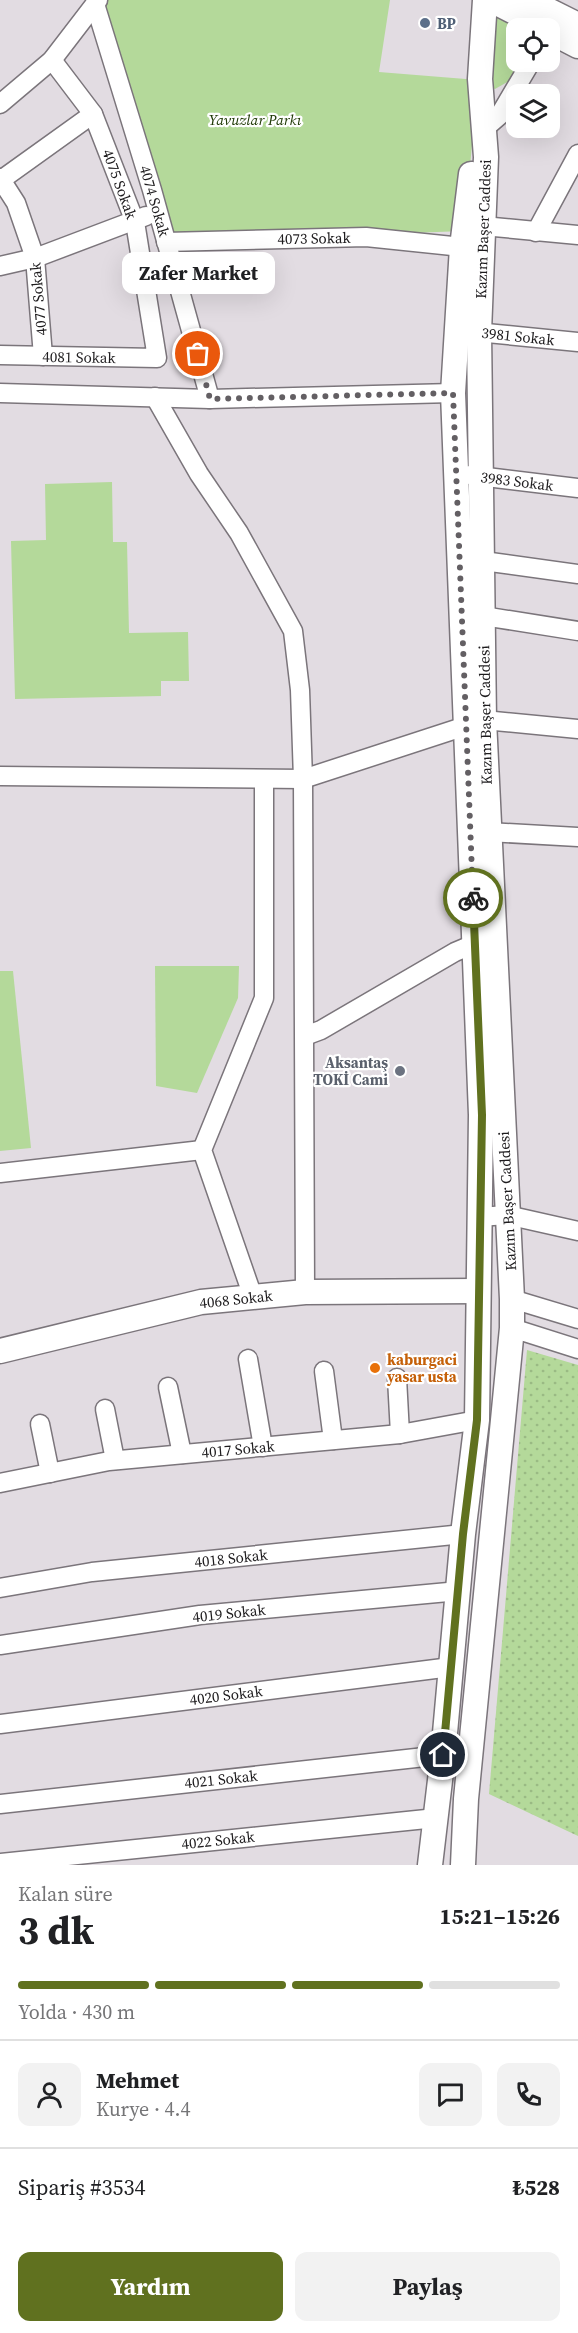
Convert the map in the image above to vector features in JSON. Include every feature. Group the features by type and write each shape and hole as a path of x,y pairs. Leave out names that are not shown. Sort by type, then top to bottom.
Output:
{"main road":[{"name":"Kazım Başer Caddesi","path":"430,1865 443,1755 463,1534 477,1420 482,1115 474,944 475,722 472,620 460,571 453,393 468,331 483,226 486,157 480,79 485,0"},
{"path":"491,0 526,18"},
{"path":"528,0 578,26"},
{"path":"560,37 578,46"},
{"name":"Kazım Başer Caddesi","path":"472,620 483,561 480,477 462,247 473,159 484,135"},
{"name":"Kazım Başer Caddesi","path":"463,1865 466,1799 512,1328 488,832 475,722"},
{"name":"4068 Sokak","path":"0,1351 201,1302 305,1292 478,1291"}],"street":[{"path":"0,104 52,60 97,2"},
{"name":"4074 Sokak","path":"97,2 210,399"},
{"name":"4075 Sokak","path":"52,60 93,114 135,222 157,358"},
{"path":"484,135 499,116 525,72"},
{"path":"1,179 93,114"},
{"path":"536,232 578,154"},
{"name":"4077 Sokak","path":"1,179 16,203 35,258 43,356"},
{"path":"0,266 35,258 135,222 158,210"},
{"path":"483,226 578,235"},
{"name":"4073 Sokak","path":"166,242 366,237 462,247"},
{"name":"3981 Sokak","path":"468,331 578,342"},
{"name":"4081 Sokak","path":"0,355 157,358"},
{"path":"0,393 210,399 453,393"},
{"path":"154,397 238,533 293,631 300,690 303,779 305,1292"},
{"name":"3983 Sokak","path":"456,474 578,488"},
{"path":"460,571 483,561 578,574"},
{"path":"472,620 578,631"},
{"path":"0,776 303,779 475,722 578,729"},
{"path":"253,1297 202,1150 264,998 264,780"},
{"path":"488,832 578,837"},
{"path":"305,1036 321,1030 455,952 474,944"},
{"path":"0,1173 202,1150"},
{"path":"479,1217 507,1215 578,1231"},
{"path":"512,1299 578,1319"},
{"path":"512,1328 578,1348"},
{"path":"248,1359 263,1447"},
{"path":"324,1371 333,1440"},
{"path":"397,1378 400,1434"},
{"path":"168,1387 182,1454"},
{"path":"105,1409 115,1460"},
{"name":"4017 Sokak","path":"0,1483 115,1460 400,1434 477,1420"},
{"path":"40,1424 50,1473"},
{"name":"4018 Sokak","path":"0,1588 92,1572 463,1534"},
{"name":"4019 Sokak","path":"0,1645 200,1615 459,1591"},
{"name":"4020 Sokak","path":"0,1724 451,1667"},
{"name":"4021 Sokak","path":"0,1804 443,1755"},
{"name":"4022 Sokak","path":"0,1863 436,1818"}],"green space":[{"name":"Yavuzlar Parkı","path":"97,0 390,0 379,72 478,80 464,231 166,242"},
{"path":"491,4 518,18 506,18 506,72 515,72 511,80 495,89 488,85"},
{"path":"112,482 113,542 127,542 129,633 188,632 189,681 161,681 161,696 15,699 11,541 46,540 45,484"},
{"path":"155,966 239,966 238,998 197,1093 156,1086"},
{"path":"0,971 13,971 31,1148 0,1151"},
{"path":"527,1350 578,1365 578,1836 489,1794"}],"way so far":[{"path":"198,354 210,399 453,393 473,898"}],"place":[{"name":"BP","path":"425,23"},
{"name":"Zafer Market","path":"198,354"},
{"name":"Aksantaş TOKİ Cami","path":"400,1071"},
{"name":"kaburgaci yasar usta","path":"375,1368"}],"route":[{"path":"443,1755 463,1534 477,1420 482,1115 473,898"}]}
